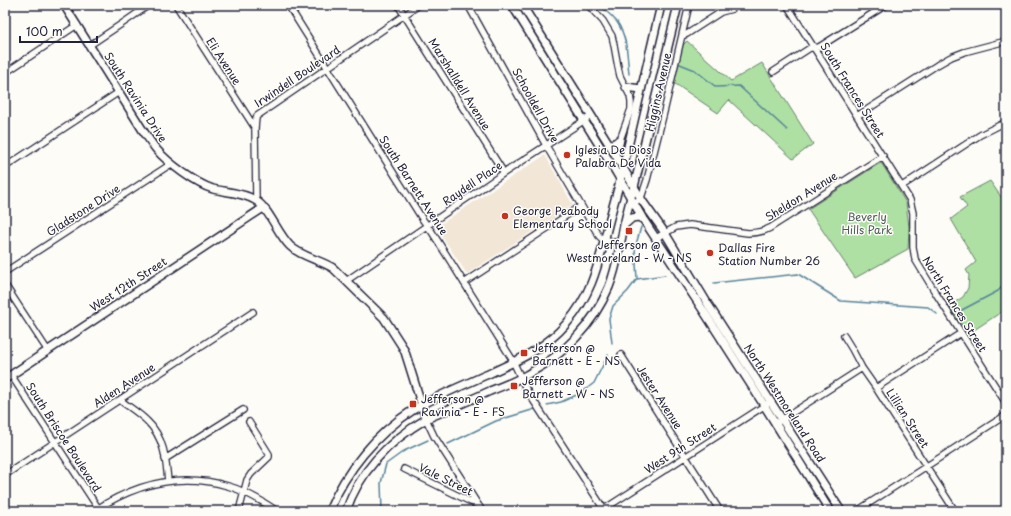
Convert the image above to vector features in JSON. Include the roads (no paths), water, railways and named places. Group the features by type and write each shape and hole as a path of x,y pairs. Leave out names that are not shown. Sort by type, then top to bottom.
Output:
{"main road":[{"name":"South Ravinia Drive","path":"64,5 156,149 171,164 202,185 256,200"},
{"path":"512,5 620,179 643,219 706,308"},
{"path":"522,5 609,144 634,187 665,233 706,308"},
{"path":"330,511 334,500 350,473 370,448 395,423 422,405 531,354 545,344 567,323 577,310 591,286 605,239 661,5"},
{"path":"346,511 357,486 374,462 396,440 426,419 520,378 543,366 572,342 597,311 615,270 624,225 632,200 678,5"},
{"path":"626,87 641,89"},
{"path":"256,200 294,249 326,264 336,271 384,318 402,346 426,419"},
{"name":"West 12th Street","path":"8,377 263,208"},
{"path":"624,225 632,218 638,217 643,219"},
{"name":"North Westmoreland Road","path":"706,308 783,419 841,511"},
{"name":"North Westmoreland Road","path":"706,308 830,511"}],"street":[{"path":"90,45 149,5"},
{"name":"Eli Avenue","path":"176,5 255,128"},
{"name":"South Barnett Avenue","path":"288,5 422,220 427,225 514,363 520,378 530,395 603,510"},
{"name":"Marshalldell Avenue","path":"398,5 504,173"},
{"name":"Irwindell Boulevard","path":"256,200 255,128 256,118 260,113 420,5"},
{"name":"Schooldell Drive","path":"468,5 581,206 599,236 605,239"},
{"path":"588,5 603,21 612,36 620,76 630,96 631,109 615,154"},
{"name":"Higgins Avenue","path":"641,198 656,146 689,5"},
{"path":"682,36 721,12 732,9 738,5"},
{"name":"South Frances Street","path":"787,5 902,186"},
{"path":"773,72 810,48 819,47 886,5"},
{"path":"5,74 77,25"},
{"path":"857,116 951,57 1006,41"},
{"path":"5,167 119,92"},
{"name":"Raydell Place","path":"346,281 504,173 591,116"},
{"path":"902,186 980,135 1006,122"},
{"path":"609,144 615,142 621,137"},
{"name":"Sheldon Avenue","path":"656,238 676,227 690,225 748,233 764,232 883,156"},
{"name":"Gladstone Drive","path":"5,272 171,164"},
{"name":"North Frances Street","path":"902,186 912,206 914,253 918,266 1006,403"},
{"path":"632,200 641,198"},
{"path":"464,283 581,206"},
{"path":"605,239 621,244"},
{"path":"5,285 48,351"},
{"name":"Alden Avenue","path":"5,475 253,312"},
{"path":"876,388 961,333"},
{"name":"Lillian Street","path":"844,336 862,368 955,511"},
{"name":"Jester Avenue","path":"621,355 720,511"},
{"path":"776,424 862,368"},
{"name":"South Briscoe Boulevard","path":"8,377 55,442 97,510"},
{"path":"120,400 142,416 153,427 162,442 166,459 168,481"},
{"name":"West 9th Street","path":"603,510 771,401"},
{"path":"166,459 243,410"},
{"path":"857,511 1006,415"},
{"path":"426,419 434,436 481,508"},
{"path":"239,511 247,480 269,457 269,454 249,422"},
{"name":"Vale Street","path":"404,470 481,508"},
{"path":"97,510 120,496 152,484 168,481 194,480 210,481 230,486 262,501 277,511"}],"waterway":[{"path":"598,5 606,11 621,28 625,41 629,74"},
{"path":"680,64 695,70 716,87 739,86 787,130"},
{"path":"612,343 609,319 613,306 628,291 637,279 635,248 641,227"},
{"path":"714,283 798,274 841,301 928,307 937,314"},
{"path":"637,279 665,275"},
{"path":"960,311 998,291 1006,283"},
{"path":"547,405 561,402 581,393 594,383 608,355"},
{"path":"448,444 496,421 535,409"},
{"path":"382,511 381,483 386,464 404,451 428,440"}],"place":[{"name":"Iglesia De Dios Palabra De Vida","path":"567,155"},
{"name":"George Peabody Elementary School","path":"505,216"},
{"name":"Jefferson @ Westmoreland - W - NS","path":"629,231"},
{"name":"Dallas Fire Station Number 26","path":"710,253"},
{"name":"Jefferson @ Barnett - E - NS","path":"524,353"},
{"name":"Jefferson @ Barnett - W - NS","path":"514,386"},
{"name":"Jefferson @ Ravinia - E - FS","path":"413,404"}],"park label":[{"name":"Beverly Hills Park","path":"867,222"}]}
